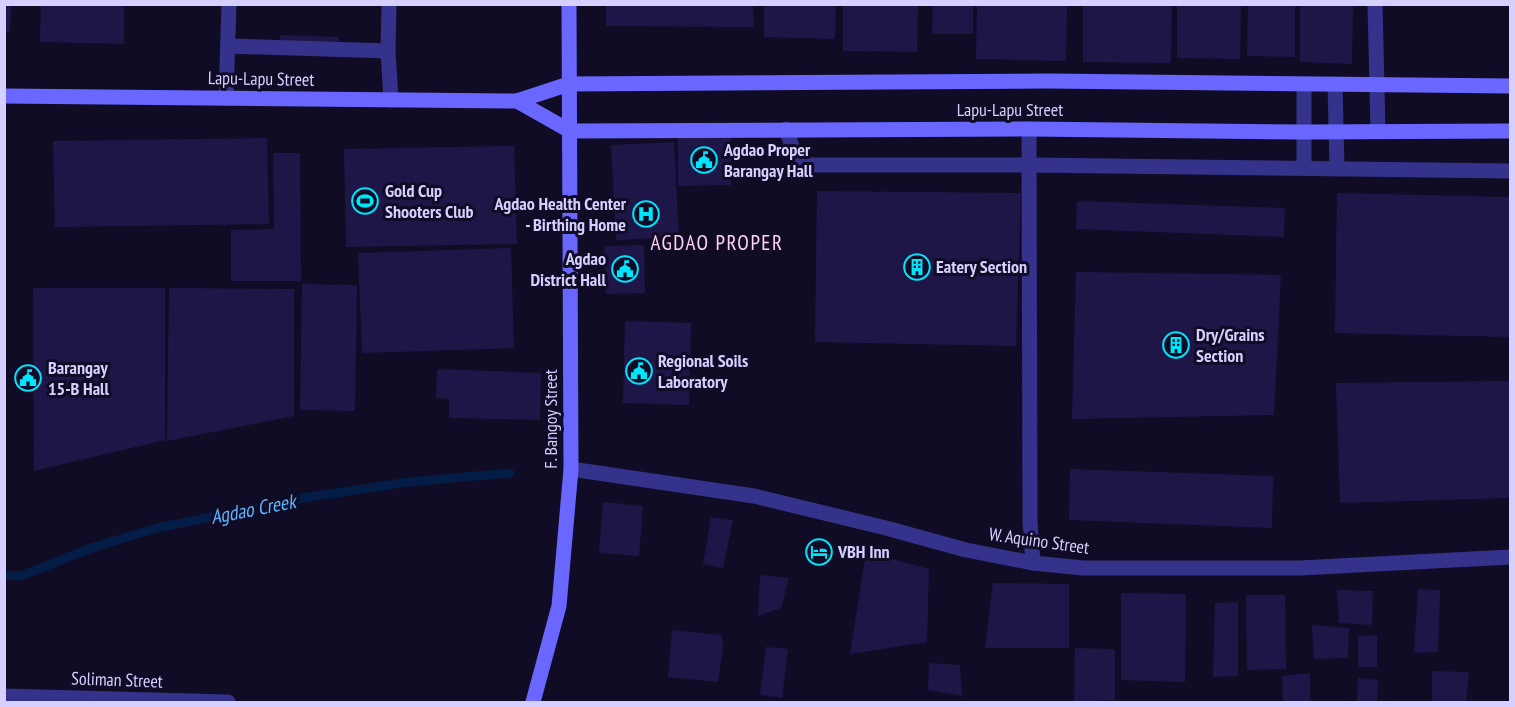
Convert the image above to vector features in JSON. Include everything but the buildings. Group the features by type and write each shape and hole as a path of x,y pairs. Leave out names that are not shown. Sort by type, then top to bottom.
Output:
{"street":[{"path":"226,98 229,4"},
{"path":"389,4 390,100"},
{"name":"F. Bangoy Street","path":"533,702 559,606 571,469 569,4"},
{"path":"1375,4 1378,131"},
{"path":"228,46 388,51"},
{"name":"Lapu-Lapu Street","path":"4,96 517,101 569,84 1049,81 1510,86"},
{"path":"1335,84 1338,169"},
{"path":"1304,85 1304,168"},
{"name":"Lapu-Lapu Street","path":"517,101 570,131 786,129 1510,131"},
{"path":"786,129 794,152 809,165 1029,165 1510,171"},
{"path":"1029,129 1030,509 1033,562"},
{"name":"W. Aquino Street","path":"571,469 754,496 966,550 1083,568 1300,568 1510,557"},
{"name":"Soliman Street","path":"4,696 228,702"}],"waterway":[{"name":"Agdao Creek","path":"4,575 21,576 91,548 157,528 309,497 409,482 510,473"}],"place":[{"name":"Agdao Proper Barangay Hall","path":"704,160"},
{"name":"Gold Cup Shooters Club","path":"365,201"},
{"name":"Agdao Health Center - Birthing Home","path":"646,214"},
{"name":"Eatery Section","path":"917,267"},
{"name":"Agdao District Hall","path":"625,269"},
{"name":"Dry/Grains Section","path":"1176,345"},
{"name":"Regional Soils Laboratory","path":"639,371"},
{"name":"Barangay 15-B Hall","path":"28,378"},
{"name":"VBH Inn","path":"819,552"}],"district":[{"name":"AGDAO PROPER","path":"717,243"}]}
